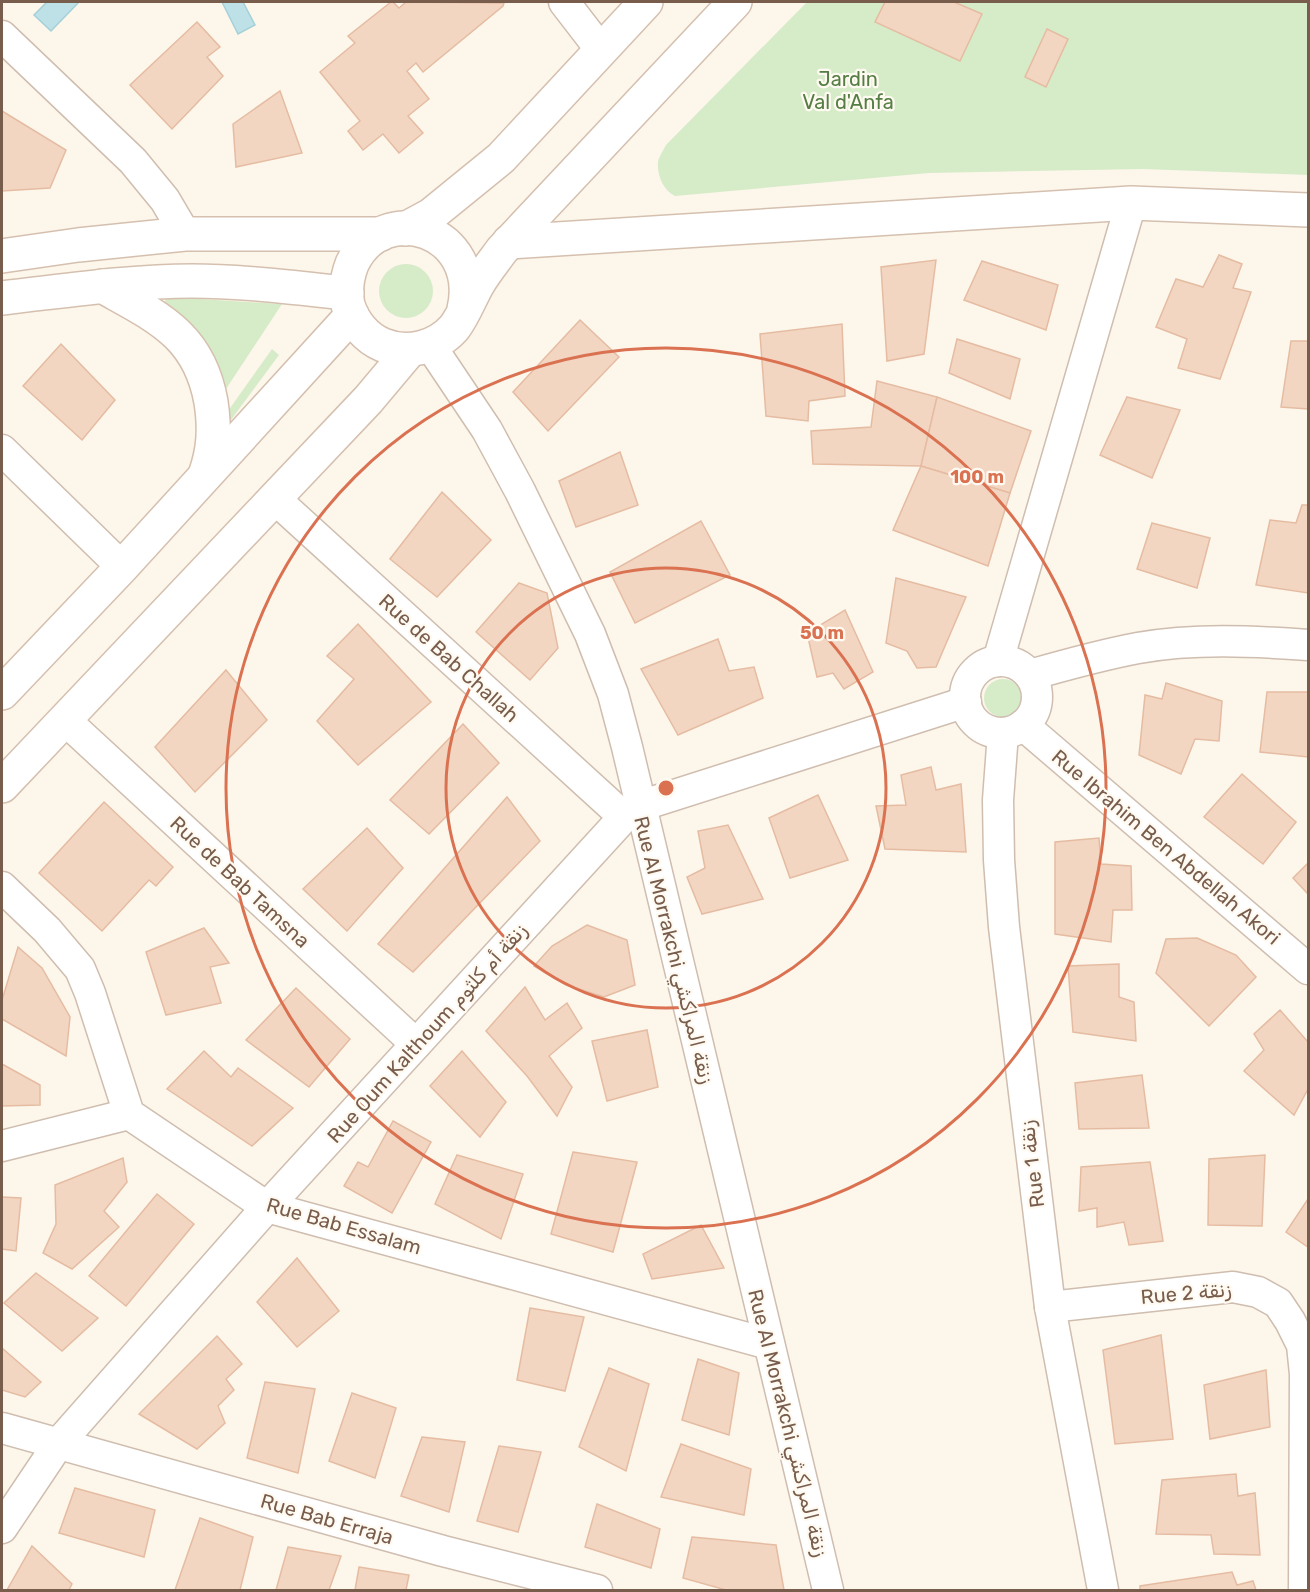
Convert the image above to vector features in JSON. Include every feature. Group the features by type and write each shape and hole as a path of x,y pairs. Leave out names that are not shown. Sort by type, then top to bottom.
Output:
{"main road":[{"path":"646,2 501,158 431,215 362,249 350,269 350,304 362,330 376,342 393,348 420,347 439,340 454,327 490,266 509,242 735,2"},
{"path":"509,242 1131,203 1308,210"},
{"path":"2,256 78,245 185,234 429,233 445,242 457,256 466,279 464,309"},
{"path":"2,298 102,286 190,281 239,282 350,304"},
{"path":"102,286 169,326 183,339 198,361 207,383 214,422 213,448 204,478"},
{"path":"2,693 204,478 350,304"},
{"path":"2,786 420,347"}],"street":[{"path":"564,2 601,50"},
{"path":"2,36 133,161 165,200 185,234"},
{"path":"998,661 1131,203"},
{"name":"Rue Al Morrakchi زنقة المراكشي","path":"420,347 487,430 520,491 590,634 613,694 627,747 632,811 769,1344 828,1590"},
{"path":"2,450 122,567"},
{"name":"Rue de Bab Challah","path":"274,498 632,811"},
{"path":"1030,675 1139,648 1225,641 1308,645"},
{"path":"998,661 1015,664 1030,675 1037,696 1030,717 1013,729 992,732 982,728 969,712 966,702 966,690 977,670 986,664 998,661"},
{"name":"Rue Oum Kalthoum زنقة أم كلثوم","path":"2,1528 59,1443 267,1207 632,811 966,702"},
{"name":"Rue de Bab Tamsna","path":"65,720 416,1044"},
{"name":"Rue Ibrahim Ben Abdellah Akori","path":"1013,729 1308,969"},
{"name":"Rue 1 زنقة","path":"1013,729 998,800 999,860 1004,927 1050,1307 1103,1590"},
{"path":"2,887 48,930 80,969 129,1114 2,1146"},
{"name":"Rue Bab Essalam","path":"129,1114 267,1207 769,1344"},
{"name":"Rue 2 زنقة","path":"1050,1307 1233,1287 1258,1292 1278,1303 1302,1345 1305,1374 1304,1590"},
{"name":"Rue Bab Erraja","path":"2,1428 443,1551 597,1590"}],"green space":[{"name":"Jardin Val d'Anfa","path":"807,2 1308,2 1308,175 1143,169 929,173 675,196 671,194 662,182 658,168 659,159 666,145"},
{"path":"401,264 411,264 421,268 429,276 433,291 429,306 421,314 411,318 401,318 391,314 383,306 379,296 379,286 383,276 391,268"},
{"path":"168,297 282,304 220,398 196,331 164,302"},
{"path":"272,349 279,355 228,424 228,411"},
{"path":"1003,679 1016,685 1022,698 1016,711 1003,717 990,711 984,698 990,685"}],"water":[{"path":"47,2 79,2 51,31 34,15"},
{"path":"222,2 243,2 255,25 238,34"}],"building":[{"path":"391,2 399,8 406,2 504,3 423,72 416,63 407,71 429,99 408,116 423,133 399,153 383,134 363,150 348,131 360,121 320,72 355,43 348,36"},
{"path":"885,2 954,2 982,14 960,61 875,22"},
{"path":"197,22 220,47 207,57 223,76 172,129 130,85"},
{"path":"1047,29 1068,39 1046,87 1025,77"},
{"path":"280,91 302,153 236,167 233,124"},
{"path":"2,111 66,150 50,188 2,191"},
{"path":"1219,255 1242,264 1233,288 1251,292 1220,379 1178,368 1187,339 1156,327 1176,279 1203,287"},
{"path":"936,260 924,354 887,361 881,267"},
{"path":"982,261 1058,285 1046,330 964,300"},
{"path":"580,320 619,357 548,431 513,392"},
{"path":"842,324 845,396 809,401 808,421 766,416 760,334"},
{"path":"957,339 1020,359 1010,399 949,373"},
{"path":"1291,341 1308,341 1308,409 1281,407"},
{"path":"61,344 115,400 82,440 23,386"},
{"path":"877,381 937,397 921,466 813,464 811,431 871,427"},
{"path":"937,397 1031,431 1010,493 921,466"},
{"path":"1127,397 1180,410 1152,478 1100,455"},
{"path":"620,452 638,505 576,527 559,481"},
{"path":"921,466 1010,493 988,566 893,530"},
{"path":"442,492 491,540 437,597 390,559"},
{"path":"1302,505 1308,505 1308,593 1256,585 1270,520 1296,523"},
{"path":"701,521 730,575 635,623 610,572"},
{"path":"1152,523 1210,538 1197,588 1137,569"},
{"path":"896,578 966,597 936,667 917,668 907,651 886,643"},
{"path":"519,583 547,593 558,648 530,680 476,632"},
{"path":"845,610 873,672 844,689 833,673 817,677 807,633"},
{"path":"358,624 431,702 358,765 317,721 354,679 327,656"},
{"path":"718,639 729,671 754,667 763,698 678,735 641,669"},
{"path":"226,670 267,720 195,792 155,747"},
{"path":"1166,683 1222,701 1219,741 1195,739 1181,774 1139,755 1145,695 1162,699"},
{"path":"1267,692 1308,692 1308,757 1260,752"},
{"path":"463,724 499,763 429,834 390,800"},
{"path":"931,767 936,790 961,784 966,852 885,849 876,806 906,805 901,775"},
{"path":"1242,774 1296,822 1263,864 1204,817"},
{"path":"818,795 848,860 790,878 769,818"},
{"path":"507,797 540,841 413,972 378,944"},
{"path":"104,802 173,867 156,886 149,880 102,931 39,873"},
{"path":"728,825 763,899 702,914 687,877 705,868 698,831"},
{"path":"367,828 403,868 347,931 303,889"},
{"path":"1099,838 1101,864 1131,866 1132,910 1113,910 1111,942 1055,934 1055,842"},
{"path":"1308,863 1308,894 1293,878"},
{"path":"587,925 627,940 635,985 604,997 566,985 534,966 552,946"},
{"path":"204,928 229,963 210,967 221,1003 166,1015 146,952"},
{"path":"1197,938 1236,955 1256,977 1209,1026 1156,973 1166,939"},
{"path":"18,947 42,968 70,1017 66,1056 2,1019 2,1000"},
{"path":"1119,964 1119,997 1134,1002 1136,1041 1073,1032 1068,966"},
{"path":"525,987 545,1020 567,1003 582,1028 549,1056 572,1087 557,1116 527,1076 486,1031"},
{"path":"296,988 350,1039 309,1087 246,1040"},
{"path":"1280,1010 1308,1042 1308,1089 1294,1115 1244,1071 1264,1050 1254,1034"},
{"path":"647,1030 658,1087 607,1101 592,1041"},
{"path":"204,1051 231,1077 238,1068 293,1108 252,1146 167,1089"},
{"path":"462,1051 506,1102 480,1137 430,1086"},
{"path":"2,1064 40,1085 40,1105 2,1106"},
{"path":"1142,1075 1149,1128 1079,1129 1075,1083"},
{"path":"393,1121 431,1142 392,1213 344,1186 358,1162 368,1167"},
{"path":"573,1152 637,1162 613,1252 551,1234"},
{"path":"457,1155 523,1174 501,1239 435,1204"},
{"path":"1265,1155 1262,1226 1208,1225 1209,1159"},
{"path":"123,1158 127,1182 104,1211 119,1227 72,1269 43,1253 56,1224 55,1185"},
{"path":"1150,1162 1163,1241 1129,1245 1124,1222 1097,1227 1097,1208 1079,1211 1081,1167"},
{"path":"157,1194 194,1224 126,1306 89,1276"},
{"path":"2,1197 21,1198 16,1251 2,1249"},
{"path":"1308,1199 1308,1247 1286,1232"},
{"path":"701,1225 724,1268 652,1279 643,1254"},
{"path":"297,1258 339,1311 297,1347 257,1302"},
{"path":"36,1273 98,1318 62,1351 4,1303"},
{"path":"530,1308 584,1317 565,1391 517,1380"},
{"path":"1161,1335 1173,1439 1115,1444 1103,1350"},
{"path":"217,1336 242,1364 226,1379 234,1390 218,1406 225,1423 197,1449 139,1414"},
{"path":"2,1348 41,1382 25,1397 2,1390"},
{"path":"698,1359 739,1373 729,1435 682,1420"},
{"path":"609,1368 649,1384 626,1471 579,1447"},
{"path":"1266,1370 1270,1427 1210,1439 1204,1385"},
{"path":"265,1382 315,1389 298,1473 247,1458"},
{"path":"352,1393 396,1408 375,1478 329,1461"},
{"path":"422,1437 465,1442 449,1512 401,1496"},
{"path":"681,1444 751,1469 744,1515 661,1497"},
{"path":"499,1446 541,1452 518,1532 477,1521"},
{"path":"1236,1474 1238,1496 1255,1493 1260,1555 1214,1554 1211,1535 1156,1534 1162,1480"},
{"path":"75,1488 155,1510 144,1557 59,1533"},
{"path":"597,1504 660,1529 651,1568 585,1547"},
{"path":"200,1518 253,1537 240,1590 175,1590"},
{"path":"692,1537 776,1545 784,1590 726,1590 683,1578"},
{"path":"32,1546 72,1584 69,1590 7,1590"},
{"path":"288,1547 341,1556 329,1590 276,1590"},
{"path":"359,1567 409,1575 406,1590 355,1590"},
{"path":"1232,1572 1237,1585 1253,1581 1256,1590 1140,1590 1140,1586"}]}
